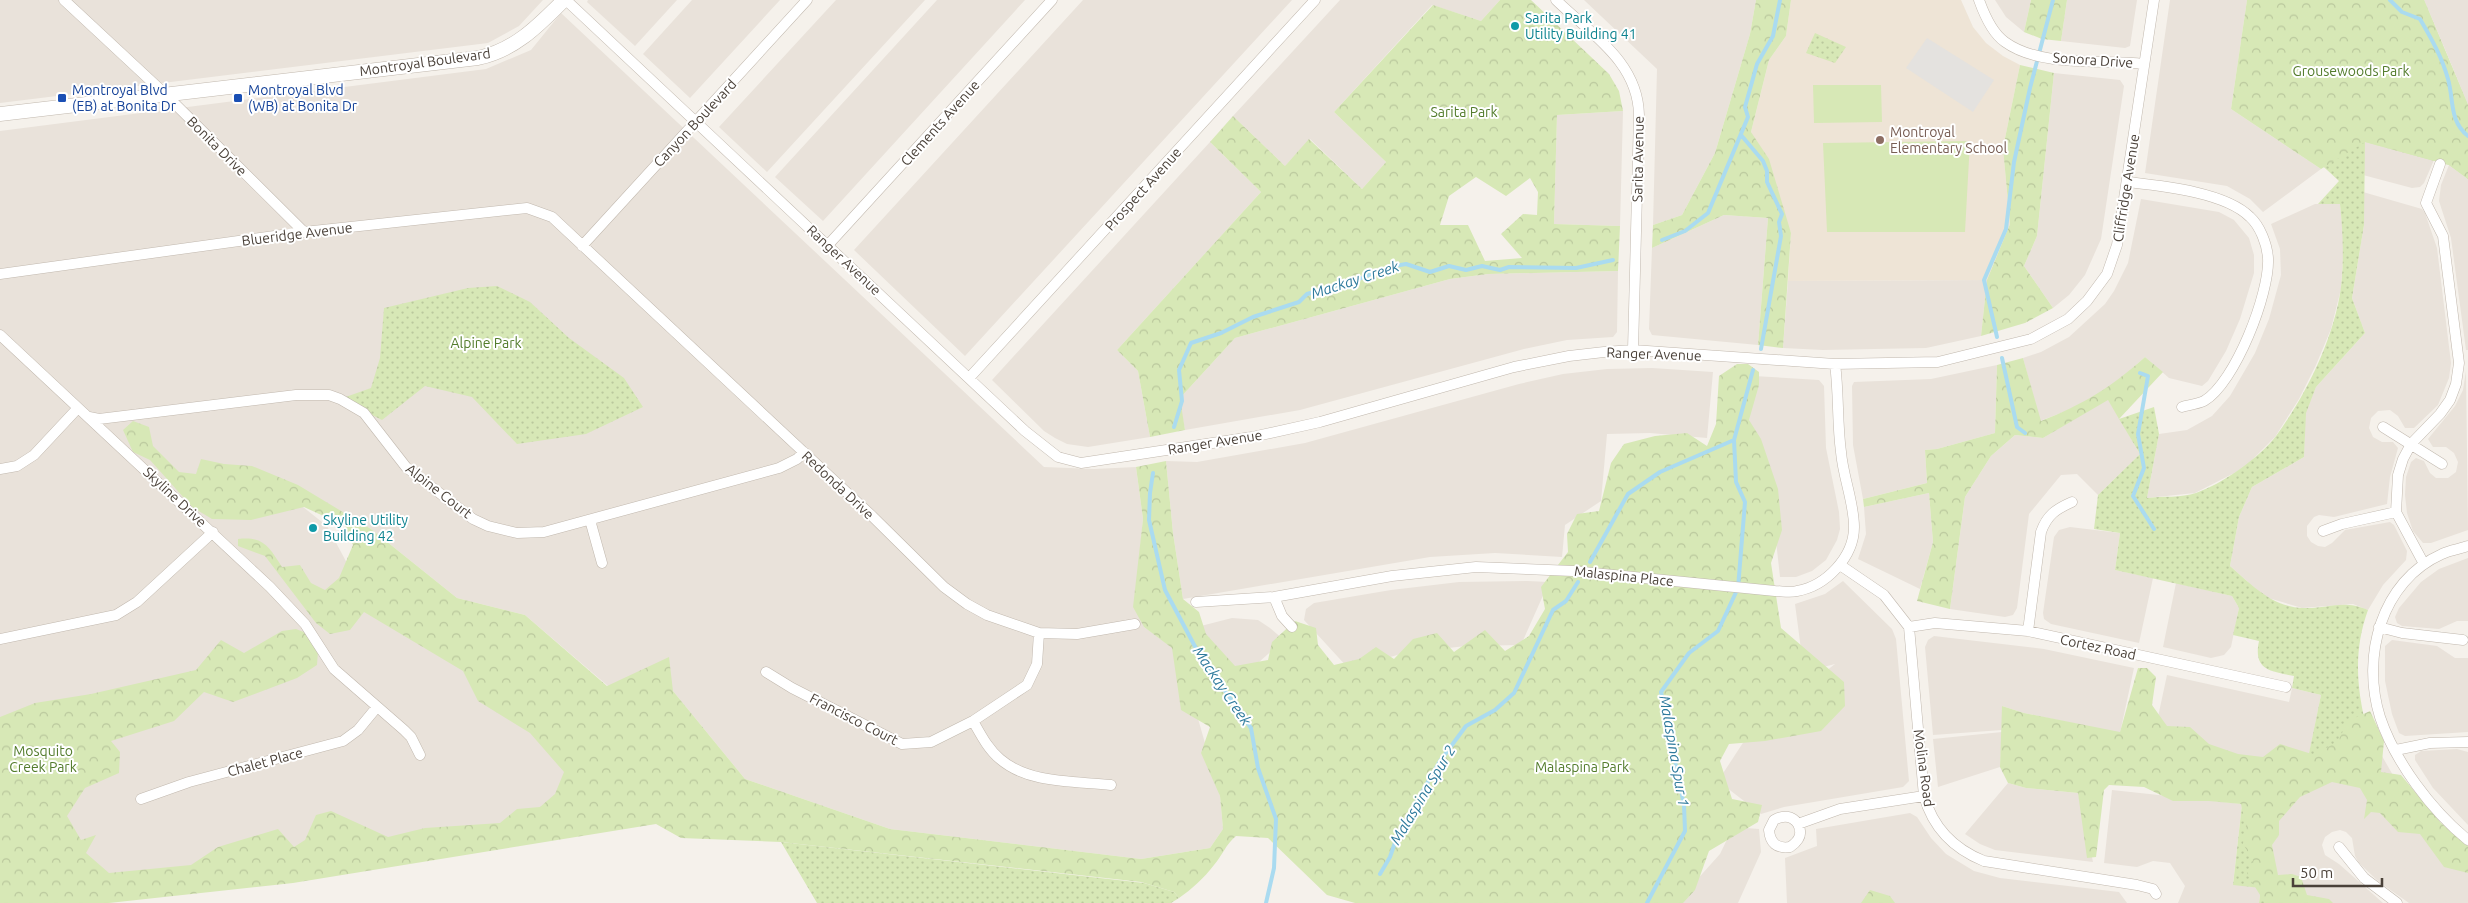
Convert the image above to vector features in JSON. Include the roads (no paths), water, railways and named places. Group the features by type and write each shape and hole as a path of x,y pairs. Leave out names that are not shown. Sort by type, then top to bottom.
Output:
{"street":[{"name":"Bonita Drive","path":"64,0 165,94 304,232"},
{"name":"Montroyal Boulevard","path":"0,114 487,56 508,48 531,33 565,0"},
{"name":"Ranger Avenue","path":"565,0 1049,451 1069,461 1092,462 1252,437 1320,422 1514,368 1604,352 1633,350 1835,364 1938,362 2031,339"},
{"name":"Canyon Boulevard","path":"582,246 807,0"},
{"name":"Clements Avenue","path":"828,245 1052,0"},
{"name":"Prospect Avenue","path":"970,378 1315,0"},
{"name":"Sarita Avenue","path":"1556,0 1617,57 1633,79 1637,91 1639,115 1633,350"},
{"name":"Sonora Drive","path":"1979,0 1999,36 2022,51 2059,59 2144,64"},
{"name":"Cliffridge Avenue","path":"2031,339 2068,319 2087,302 2107,274 2117,245 2154,0"},
{"path":"2424,564 2396,512 2398,475 2411,444 2440,414 2456,384 2458,359 2443,236 2426,203 2440,164"},
{"path":"2127,182 2213,196 2234,203 2256,224 2264,241 2268,257 2267,278 2263,296 2236,361 2225,379 2205,400 2182,407"},
{"name":"Blueridge Avenue","path":"0,274 304,232 527,208 552,217 582,246"},
{"name":"Redonda Drive","path":"582,246 804,452 944,587 968,604 987,615 1039,633 1077,634 1135,624"},
{"name":"Skyline Drive","path":"0,335 77,409 89,417 213,532 137,602 116,615 0,639"},
{"name":"Malaspina Place","path":"1196,602 1274,597 1392,576 1476,567 1564,570 1797,592 1816,584 1840,565 1852,541 1854,526 1840,450 1835,364"},
{"name":"Alpine Court","path":"89,417 99,419 296,395 329,396 340,399 364,414 406,467 472,519 503,530 523,533 544,532 779,468 796,459 804,452"},
{"path":"0,469 17,466 34,455 77,409"},
{"path":"2383,427 2442,464"},
{"path":"2028,631 2040,532 2044,523 2056,508 2072,502"},
{"path":"2322,531 2342,524 2396,512"},
{"path":"590,520 602,563"},
{"path":"213,532 294,612 334,669 411,737 420,755"},
{"path":"2468,546 2443,554 2424,564 2396,591 2379,627 2373,653 2374,685 2380,716 2396,750 2426,798 2442,817 2468,840"},
{"path":"1840,565 1884,595 1909,626"},
{"path":"1274,597 1282,616 1292,627"},
{"name":"Cortez Road","path":"1909,626 1935,623 2028,631 2286,687"},
{"name":"Molina Road","path":"1909,626 1924,796 1928,812 1936,824 1957,846 1970,855 1996,864 2136,885 2153,889 2156,894"},
{"path":"2379,627 2402,633 2462,640"},
{"name":"Francisco Court","path":"766,672 792,688 902,744 931,742 973,721 1027,685 1037,664 1039,633"},
{"name":"Chalet Place","path":"141,799 182,784 343,741 358,730 376,707"},
{"path":"973,721 987,745 1000,760 1028,776 1111,784"},
{"path":"2396,750 2430,742 2468,742"},
{"path":"1798,824 1840,809 1924,796"},
{"path":"2338,847 2364,878 2397,903"}],"waterway":[{"name":"Mackay Creek","path":"1662,240 1685,231 1708,213 1748,117 1745,107 1757,64 1773,36 1780,0"},
{"path":"1997,337 1984,280 2006,229 2014,162 2030,88 2053,0"},
{"path":"2390,0 2402,12 2420,19 2446,71 2455,117 2462,130 2468,136"},
{"path":"1741,135 1763,161 1767,171 1767,182 1782,214 1779,222 1781,236 1761,349"},
{"name":"Mackay Creek","path":"1174,427 1182,401 1179,370 1191,343 1221,333 1253,317 1299,302 1307,294 1359,279 1389,267 1406,264 1430,272 1449,266 1466,270 1482,266 1500,270 1509,267 1576,268 1613,260"},
{"path":"2002,358 2017,427 2025,433"},
{"name":"Malaspina Spur 1","path":"1647,903 1685,831 1684,805 1661,692 1689,653 1718,631 1738,588 1745,502 1736,482 1734,440 1753,370"},
{"path":"2140,373 2148,376 2138,434 2144,468 2133,496 2154,529"},
{"name":"Malaspina Spur 2","path":"1590,562 1628,494 1660,472 1734,440"},
{"name":"Mackay Creek","path":"1153,473 1149,520 1165,590 1199,654 1251,728 1258,768 1276,819 1274,868 1266,903"},
{"name":"Malaspina Spur 2","path":"1380,874 1390,857 1398,834 1440,761 1466,726 1495,710 1514,693 1553,610 1566,601 1578,582"}],"place":[{"name":"Sarita Park Utility Building 41","path":"1515,26"},
{"name":"Montroyal Blvd (EB) at Bonita Dr","path":"62,98"},
{"name":"Montroyal Blvd (WB) at Bonita Dr","path":"238,98"},
{"name":"Montroyal Elementary School","path":"1880,140"},
{"name":"Skyline Utility Building 42","path":"313,528"}],"park label":[{"name":"Grousewoods Park","path":"2351,71"},
{"name":"Sarita Park","path":"1464,112"},
{"name":"Alpine Park","path":"486,343"},
{"name":"Mosquito Creek Park","path":"43,760"},
{"name":"Malaspina Park","path":"1582,767"}]}
